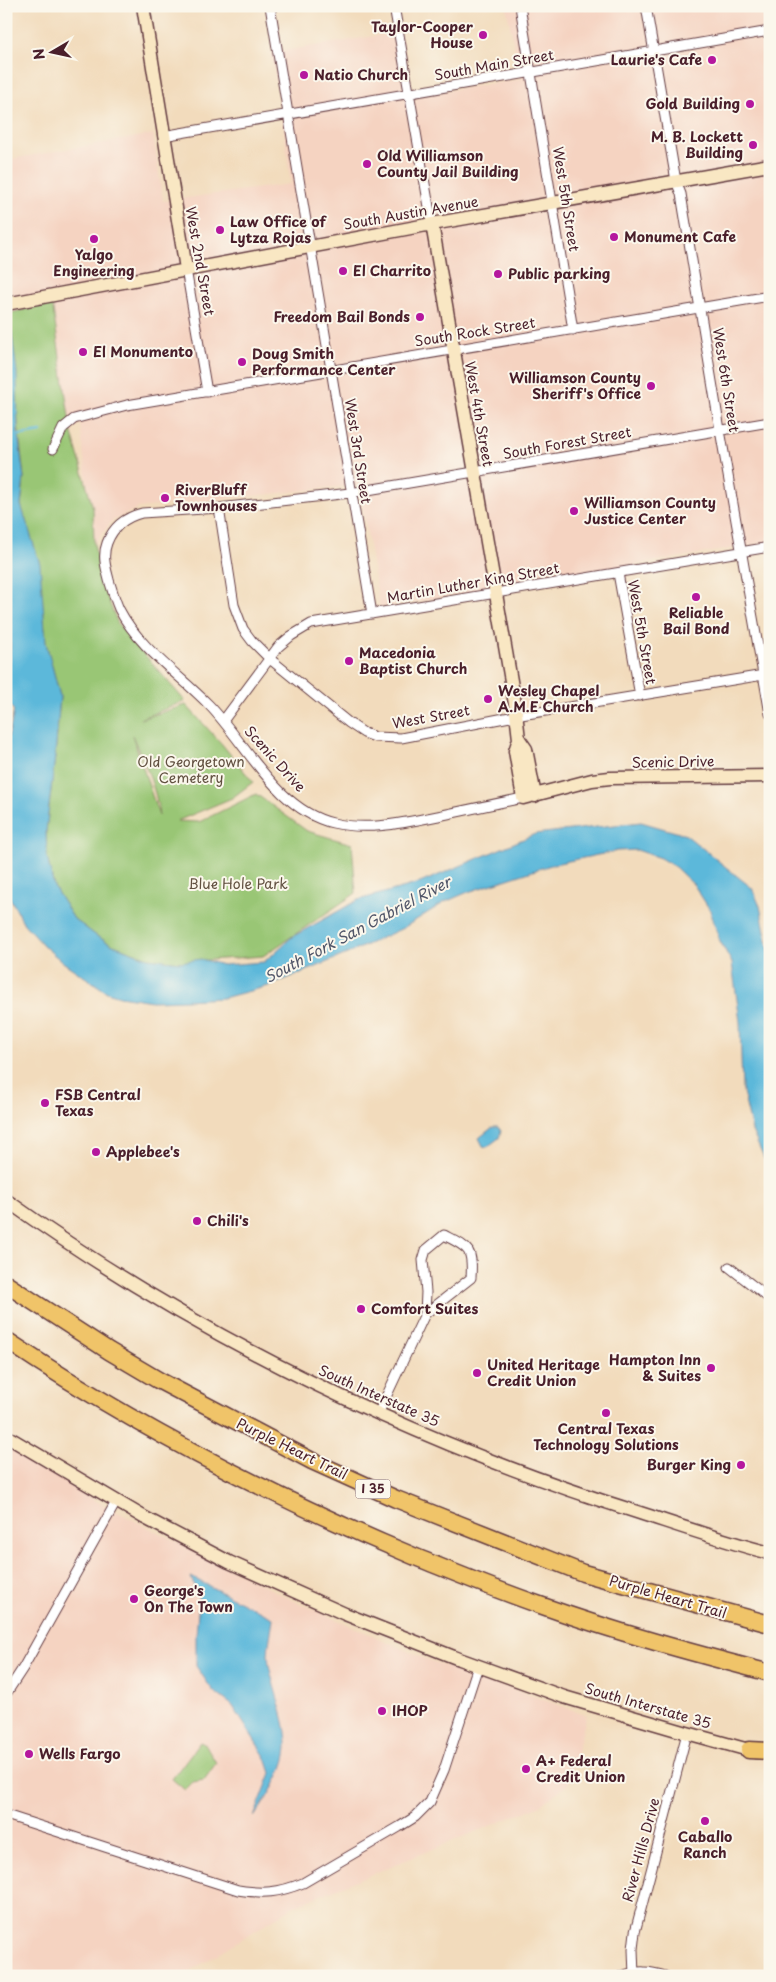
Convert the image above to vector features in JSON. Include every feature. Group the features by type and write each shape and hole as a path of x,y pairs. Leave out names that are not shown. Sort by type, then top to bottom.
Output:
{"highway":[{"name":"Purple Heart Trail","path":"6,1284 109,1351 158,1380 304,1457 396,1499 583,1573 770,1624"},
{"path":"6,1340 165,1438 240,1477 344,1527 538,1605 608,1628 770,1673"},
{"path":"749,1750 770,1753"}],"main road":[{"name":"West 2nd Street","path":"143,6 186,269"},
{"name":"South Austin Avenue","path":"6,304 432,224 770,165"},
{"name":"West 4th Street","path":"432,224 515,704 518,739 526,749 529,797"},
{"name":"Scenic Drive","path":"529,797 584,782 610,778 770,776"},
{"name":"South Interstate 35","path":"6,1200 58,1237 210,1330 378,1414 547,1483 770,1553"},
{"name":"South Interstate 35","path":"6,1436 116,1502 238,1566 345,1614 564,1697 749,1750"}],"street":[{"name":"West 3rd Street","path":"270,6 350,493 372,614"},
{"name":"West 4th Street","path":"394,6 432,224"},
{"name":"West 5th Street","path":"520,6 573,330"},
{"name":"West 6th Street","path":"646,6 676,181 681,194 741,552 766,675 770,714"},
{"name":"South Main Street","path":"163,136 770,31"},
{"name":"West 2nd Street","path":"186,269 207,392"},
{"name":"South Rock Street","path":"53,449 63,428 74,419 127,404 770,296"},
{"name":"South Forest Street","path":"220,508 350,493 770,422"},
{"path":"220,508 234,605 238,618 252,641 270,659"},
{"name":"Scenic Drive","path":"220,508 142,513 132,516 114,529 108,539 104,556 112,588 124,617 153,652 209,704 268,778 285,794 299,806 331,823 366,827 529,797"},
{"name":"Martin Luther King Street","path":"223,721 278,647 291,636 311,624 770,547"},
{"name":"West 5th Street","path":"618,573 640,696"},
{"name":"West Street","path":"270,659 364,733 375,737 401,738 515,716 766,675"},
{"path":"378,1414 425,1314 426,1292 423,1260 426,1250 444,1235 467,1247 471,1257 470,1278 425,1314"},
{"path":"729,1267 770,1299"},
{"path":"6,1694 37,1644 116,1502"},
{"path":"753,1549 770,1544"},
{"path":"6,1815 238,1890 271,1893 286,1890 303,1883 399,1827 424,1809 436,1791 444,1770 478,1666"},
{"name":"River Hills Drive","path":"634,1974 632,1949 635,1932 687,1733"},
{"path":"622,1976 651,1971 666,1976"}],"shaded area":[{"path":"506,6 770,6 770,542 380,608 361,497 356,485 138,508 112,521 94,544 80,424 6,432 6,160 153,134 163,201 291,184 271,53 400,32 412,96 521,79"},
{"path":"6,1443 94,1500 292,1600 426,1659 587,1715 568,1784 539,1806 296,1905 182,1976 6,1976"}],"green space":[{"name":"Blue Hole Park","path":"52,303 71,430 93,508 94,544 102,584 118,624 185,701 140,719 186,705 253,782 232,798 177,821 199,822 256,794 307,831 352,844 356,893 263,956 180,962 148,958 113,945 98,937 74,919 54,887 47,857 46,831 60,696 46,643 43,608 32,541 21,505 24,478 6,314","holes":["132,735 152,785 159,816"]},
{"path":"200,1742 206,1745 216,1763 204,1780 193,1782 185,1790 172,1779"}],"water":[{"name":"South Fork San Gabriel River","path":"6,288 17,372 18,433 24,478 21,505 40,564 46,643 60,696 46,831 47,857 54,887 74,919 98,937 113,945 148,958 180,962 201,959 223,965 264,962 292,937 358,900 420,883 535,834 641,822 686,835 752,888 760,906 770,956 770,1172 752,1131 742,1088 740,1022 732,963 719,939 710,910 694,885 675,867 660,858 637,850 617,851 554,864 468,892 445,902 403,928 347,954 269,986 223,998 152,1001 107,992 64,963 45,947 24,924 9,896 6,882 6,747 14,711 6,699 10,647 10,604 6,598"},
{"path":"493,1127 498,1127 501,1131 499,1138 487,1147 483,1146 479,1138"},
{"path":"191,1577 273,1618 268,1656 272,1680 286,1732 286,1755 277,1779 254,1817 271,1773 266,1758 232,1705 213,1691 196,1666 199,1600"}],"waterway":[{"path":"15,436 41,432"}],"place":[{"name":"Taylor-Cooper House","path":"483,35"},
{"name":"Laurie's Cafe","path":"712,60"},
{"name":"Natio Church","path":"304,75"},
{"name":"Gold Building","path":"750,104"},
{"name":"M. B. Lockett Building","path":"753,145"},
{"name":"Old Williamson County Jail Building","path":"367,164"},
{"name":"Law Office of Lytza Rojas","path":"220,230"},
{"name":"Monument Cafe","path":"614,237"},
{"name":"Yalgo Engineering","path":"94,239"},
{"name":"El Charrito","path":"343,271"},
{"name":"Public parking","path":"498,274"},
{"name":"Freedom Bail Bonds","path":"420,317"},
{"name":"El Monumento","path":"83,352"},
{"name":"Doug Smith Performance Center","path":"242,362"},
{"name":"Williamson County Sheriff's Office","path":"651,386"},
{"name":"RiverBluff Townhouses","path":"165,498"},
{"name":"Williamson County Justice Center","path":"574,511"},
{"name":"Reliable Bail Bond","path":"696,597"},
{"name":"Macedonia Baptist Church","path":"349,661"},
{"name":"Wesley Chapel A.M.E Church","path":"488,699"},
{"name":"FSB Central Texas","path":"45,1103"},
{"name":"Applebee's","path":"96,1152"},
{"name":"Chili's","path":"197,1221"},
{"name":"Comfort Suites","path":"361,1309"},
{"name":"Hampton Inn & Suites","path":"711,1368"},
{"name":"United Heritage Credit Union","path":"477,1373"},
{"name":"Central Texas Technology Solutions","path":"606,1413"},
{"name":"Burger King","path":"741,1465"},
{"name":"George's On The Town","path":"134,1599"},
{"name":"IHOP","path":"382,1711"},
{"name":"Wells Fargo","path":"29,1754"},
{"name":"A+ Federal Credit Union","path":"526,1769"},
{"name":"Caballo Ranch","path":"705,1821"}],"park label":[{"name":"Old Georgetown Cemetery","path":"191,770"}]}
